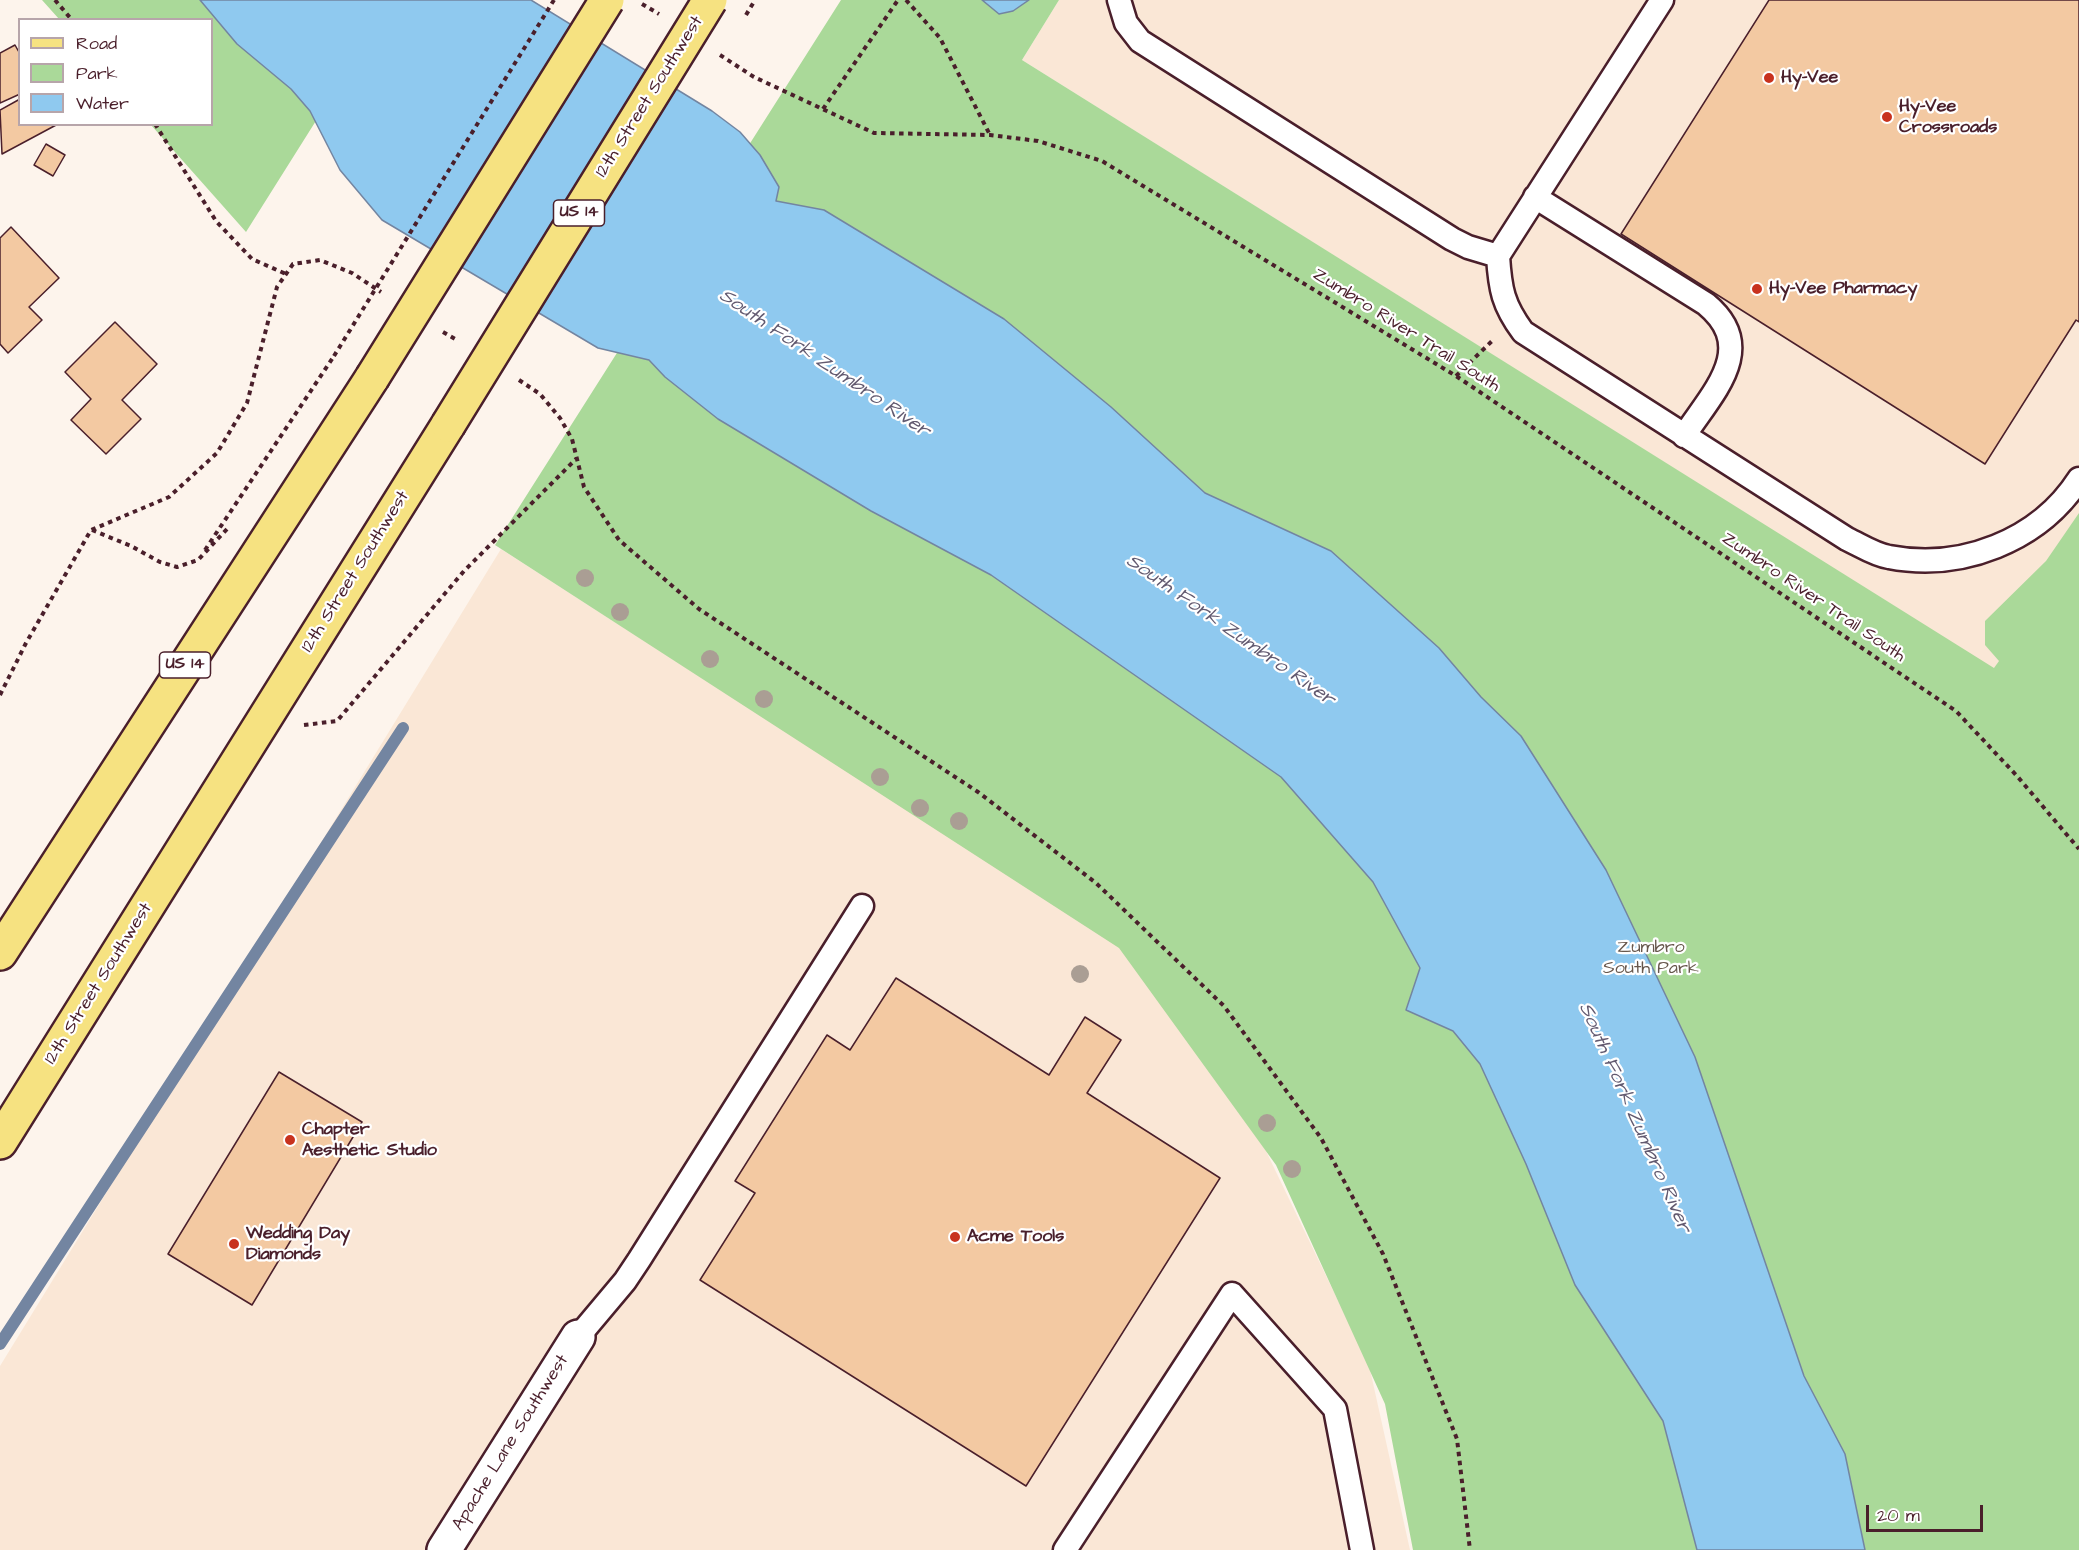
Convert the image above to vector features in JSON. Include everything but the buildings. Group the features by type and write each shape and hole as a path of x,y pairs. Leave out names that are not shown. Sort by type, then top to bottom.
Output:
{"main road":[{"name":"US 14","path":"0,952 372,378 607,0"},
{"name":"12th Street Southwest","path":"0,1142 448,425 710,0"}],"street":[{"name":"Apache Lane Southwest","path":"444,1550 578,1337"}],"lane":[{"path":"1119,0 1126,23 1140,41 1452,239 1468,247 1498,256"},
{"path":"1662,0 1498,256 1500,290 1508,311 1523,332 1847,539 1887,557 1929,560 1970,556 2009,542 2039,523 2069,495 2079,479"},
{"path":"1535,196 1706,303 1719,314 1729,329 1733,347 1727,370 1684,436"},
{"path":"578,1337 625,1281 862,906"},
{"path":"1065,1550 1232,1294 1335,1409 1362,1550"}],"path":[{"path":"56,0 70,18"},
{"path":"0,695 26,643 91,530 130,546 159,562 177,567 198,560 334,356 554,0"},
{"path":"637,0 666,19"},
{"path":"823,109 898,0"},
{"path":"906,0 940,38 990,135"},
{"name":"Zumbro River Trail South","path":"715,51 754,77 874,133 990,135 1038,141 1102,161 1456,376 1956,711 2017,776 2079,849"},
{"path":"156,126 216,222 252,259 286,274"},
{"path":"1456,376 1490,342 1523,332"},
{"path":"299,725 338,721 464,571 577,459 584,487 619,540 699,609 978,792 1096,883 1224,1006 1321,1138 1383,1254 1457,1439 1470,1550"}],"shaded area":[{"path":"1059,0 2079,0 2079,536 1994,669 1022,60"},
{"path":"501,549 1121,947 1265,1149 1369,1365 1410,1550 0,1550 0,1366"}],"green space":[{"path":"42,0 392,0 246,232 152,126 213,126 213,18 58,18"},
{"name":"Zumbro South Park","path":"841,0 1059,0 1022,60 1994,668 1999,661 1985,645 1985,621 2046,561 2079,513 2079,1550 1413,1550 1385,1404 1276,1165 1119,948 495,545"}],"water":[{"name":"South Fork Zumbro River","path":"200,0 531,0 712,111 740,132 760,155 779,187 776,201 824,210 1004,319 1111,407 1205,493 1331,551 1439,648 1481,697 1521,736 1606,870 1695,1057 1804,1376 1845,1454 1865,1550 1697,1550 1663,1421 1575,1285 1526,1164 1480,1064 1453,1031 1406,1010 1420,968 1373,882 1281,777 991,575 871,511 718,419 665,377 649,360 598,348 382,220 340,170 310,111 291,89 237,44"},
{"path":"982,0 1029,0 1013,11 999,14"}],"waterway":[{"path":"0,1344 403,728"}],"place":[{"name":"Hy-Vee","path":"1769,78"},
{"name":"Hy-Vee Crossroads","path":"1887,117"},
{"name":"Hy-Vee Pharmacy","path":"1757,289"},
{"name":"Chapter Aesthetic Studio","path":"290,1140"},
{"name":"Acme Tools","path":"955,1237"},
{"name":"Wedding Day Diamonds","path":"234,1244"}]}
